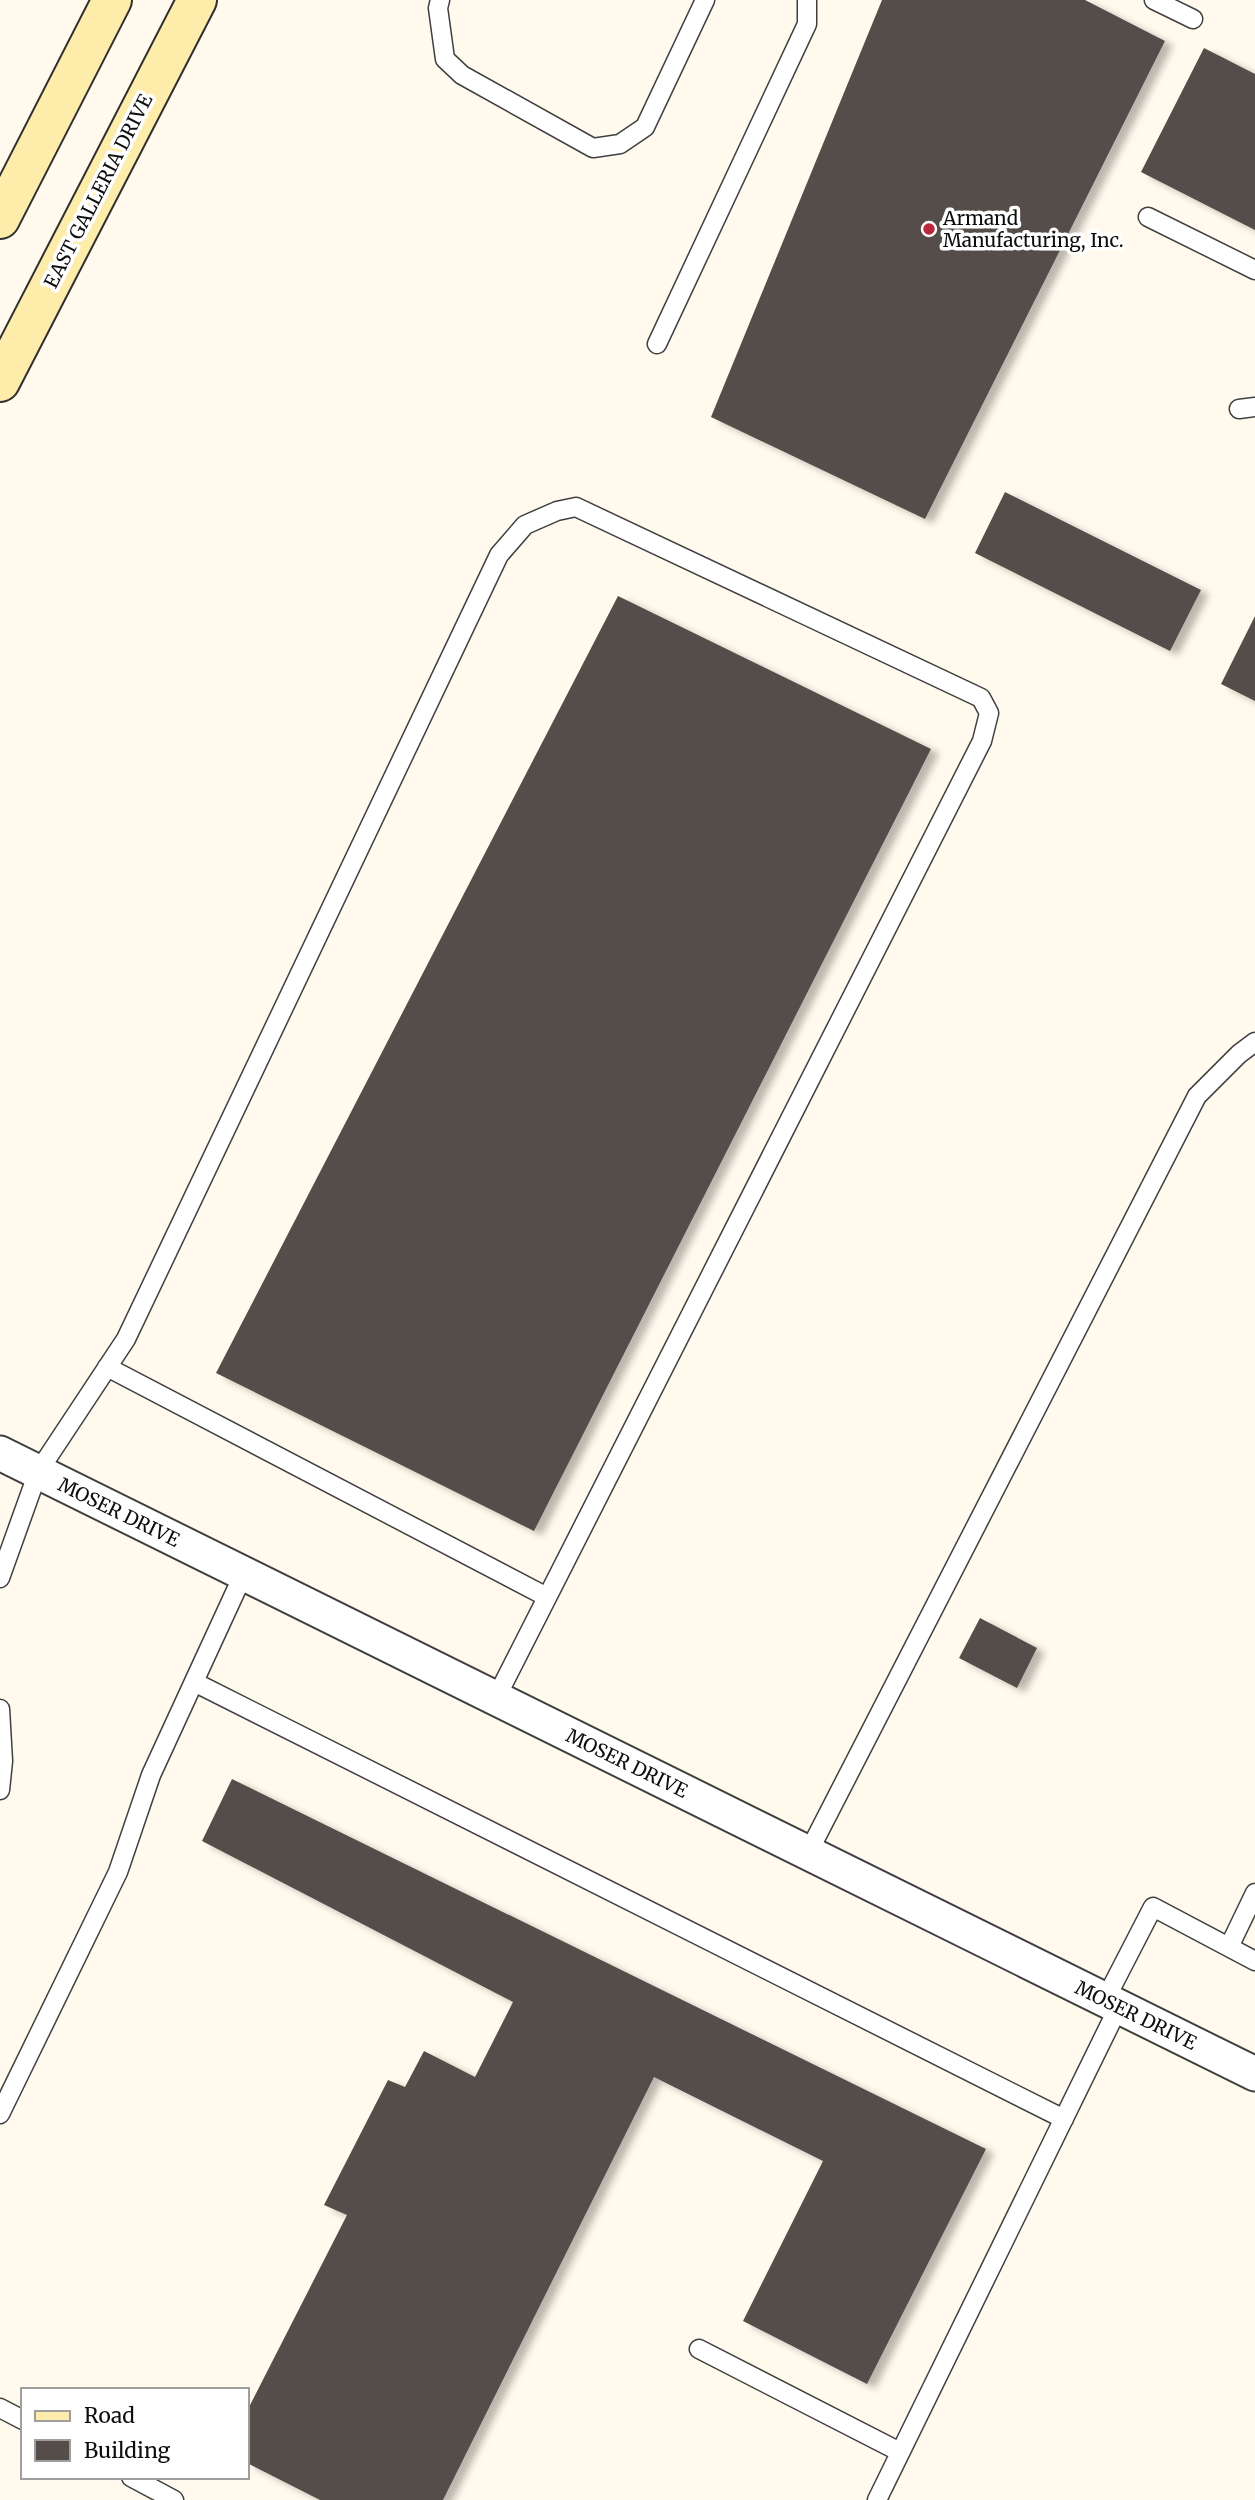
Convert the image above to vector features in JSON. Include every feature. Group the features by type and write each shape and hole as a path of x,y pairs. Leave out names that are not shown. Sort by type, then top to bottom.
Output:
{"main road":[{"path":"0,219 112,0"},
{"name":"EAST GALLERIA DRIVE","path":"0,382 197,0"}],"street":[{"name":"MOSER DRIVE","path":"0,1453 1255,2074"}],"lane":[{"path":"440,0 438,8 445,59 461,75 593,148 620,144 645,127 705,0"},
{"path":"657,344 807,24 807,0"},
{"path":"1154,0 1193,19"},
{"path":"1148,217 1255,270"},
{"path":"0,1578 38,1472 132,1326 499,555 525,525 557,511 576,507 981,698 989,713 982,741 496,1698"},
{"path":"808,1853 1197,1096 1239,1054 1255,1042"},
{"path":"107,1367 547,1597"},
{"path":"0,2114 118,1872 151,1775 244,1573"},
{"path":"194,1682 1064,2119"},
{"path":"0,1709 3,1761 0,1790"},
{"path":"1229,1947 1255,1894"},
{"path":"877,2500 1064,2119 1153,1907 1255,1961"},
{"path":"699,2349 900,2452"},
{"path":"0,2408 21,2419"},
{"path":"135,2479 174,2500"}],"building":[{"name":"Armand Manufacturing, Inc.","path":"882,0 1085,0 1165,41 925,519 711,417"},
{"path":"1204,48 1255,74 1255,230 1141,172"},
{"path":"1005,492 1201,590 1170,651 975,553"},
{"path":"618,596 931,749 534,1531 216,1373"},
{"path":"1255,616 1255,701 1221,684"},
{"path":"980,1618 1037,1648 1017,1688 959,1658"},
{"path":"232,1779 986,2149 867,2384 743,2321 823,2161 654,2077 443,2500 320,2500 248,2464 248,2409 347,2215 324,2205 388,2080 405,2087 424,2051 475,2077 513,2002 202,1841"}],"place":[{"name":"Armand Manufacturing, Inc.","path":"929,229"}]}
